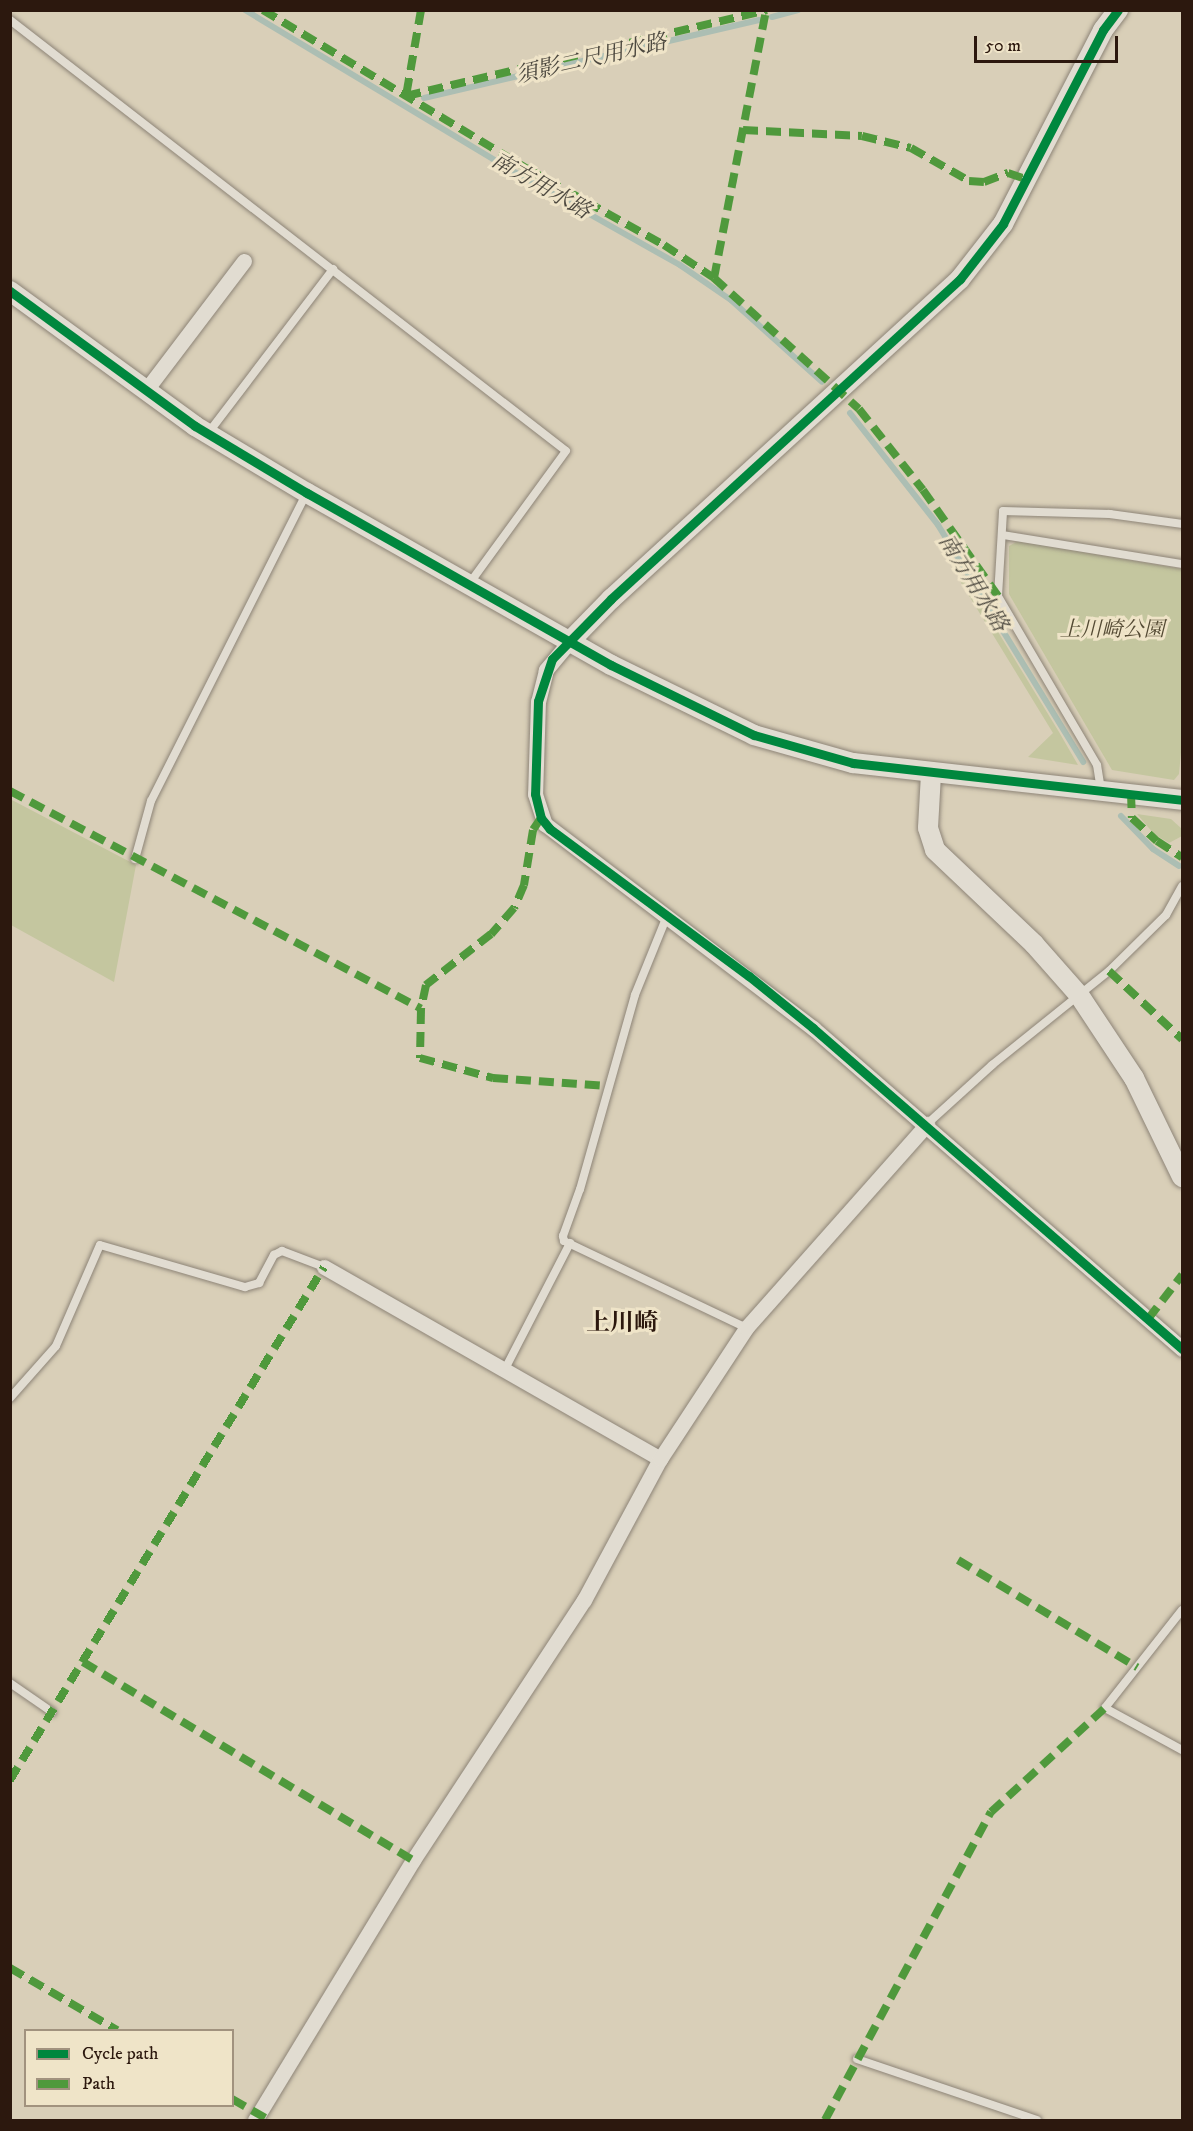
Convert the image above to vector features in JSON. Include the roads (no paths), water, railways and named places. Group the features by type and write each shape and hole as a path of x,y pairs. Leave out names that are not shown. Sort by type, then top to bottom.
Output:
{"street":[{"path":"1118,10 1103,30 1003,224 960,279 611,599 552,659 539,693 536,807 550,829 749,976 927,1124 1182,1349"},
{"path":"146,390 244,261"},
{"path":"10,291 209,434 307,493 468,586 668,695 754,735 829,758 931,774 1182,800"},
{"path":"931,774 928,828 941,858 1034,944 1079,995 1134,1078 1182,1177"},
{"path":"255,2121 413,1860 584,1600 660,1459 746,1328 927,1124"},
{"path":"324,1267 660,1459"}],"lane":[{"path":"10,21 566,451 479,566 468,586"},
{"path":"209,434 333,269"},
{"path":"135,859 151,801 307,493"},
{"path":"1101,790 1097,765 998,597 1003,511 1110,514 1182,524"},
{"path":"1003,535 1182,564"},
{"path":"927,1124 992,1065 1079,995 1166,915 1182,886"},
{"path":"667,914 635,995 580,1189 565,1224 563,1236 570,1244 746,1328"},
{"path":"505,1369 570,1244"},
{"path":"10,1398 56,1347 100,1245 245,1287 259,1283 274,1255 282,1251 324,1267"},
{"path":"1182,1610 1105,1708 1182,1750"},
{"path":"10,1683 52,1712"},
{"path":"857,2059 1036,2121"}],"waterway":[{"name":"南方用水路","path":"245,10 513,171 680,265 731,300 822,382"},
{"name":"須影二尺用水路","path":"772,17 798,10"},
{"name":"須影二尺用水路","path":"424,98 759,20"},
{"name":"南方用水路","path":"850,413 938,525 1083,762"},
{"name":"南方用水路","path":"1121,816 1153,849 1179,866"}],"district":[{"name":"上川崎","path":"622,1324"}],"park label":[{"name":"上川崎公園","path":"1112,630"}]}
